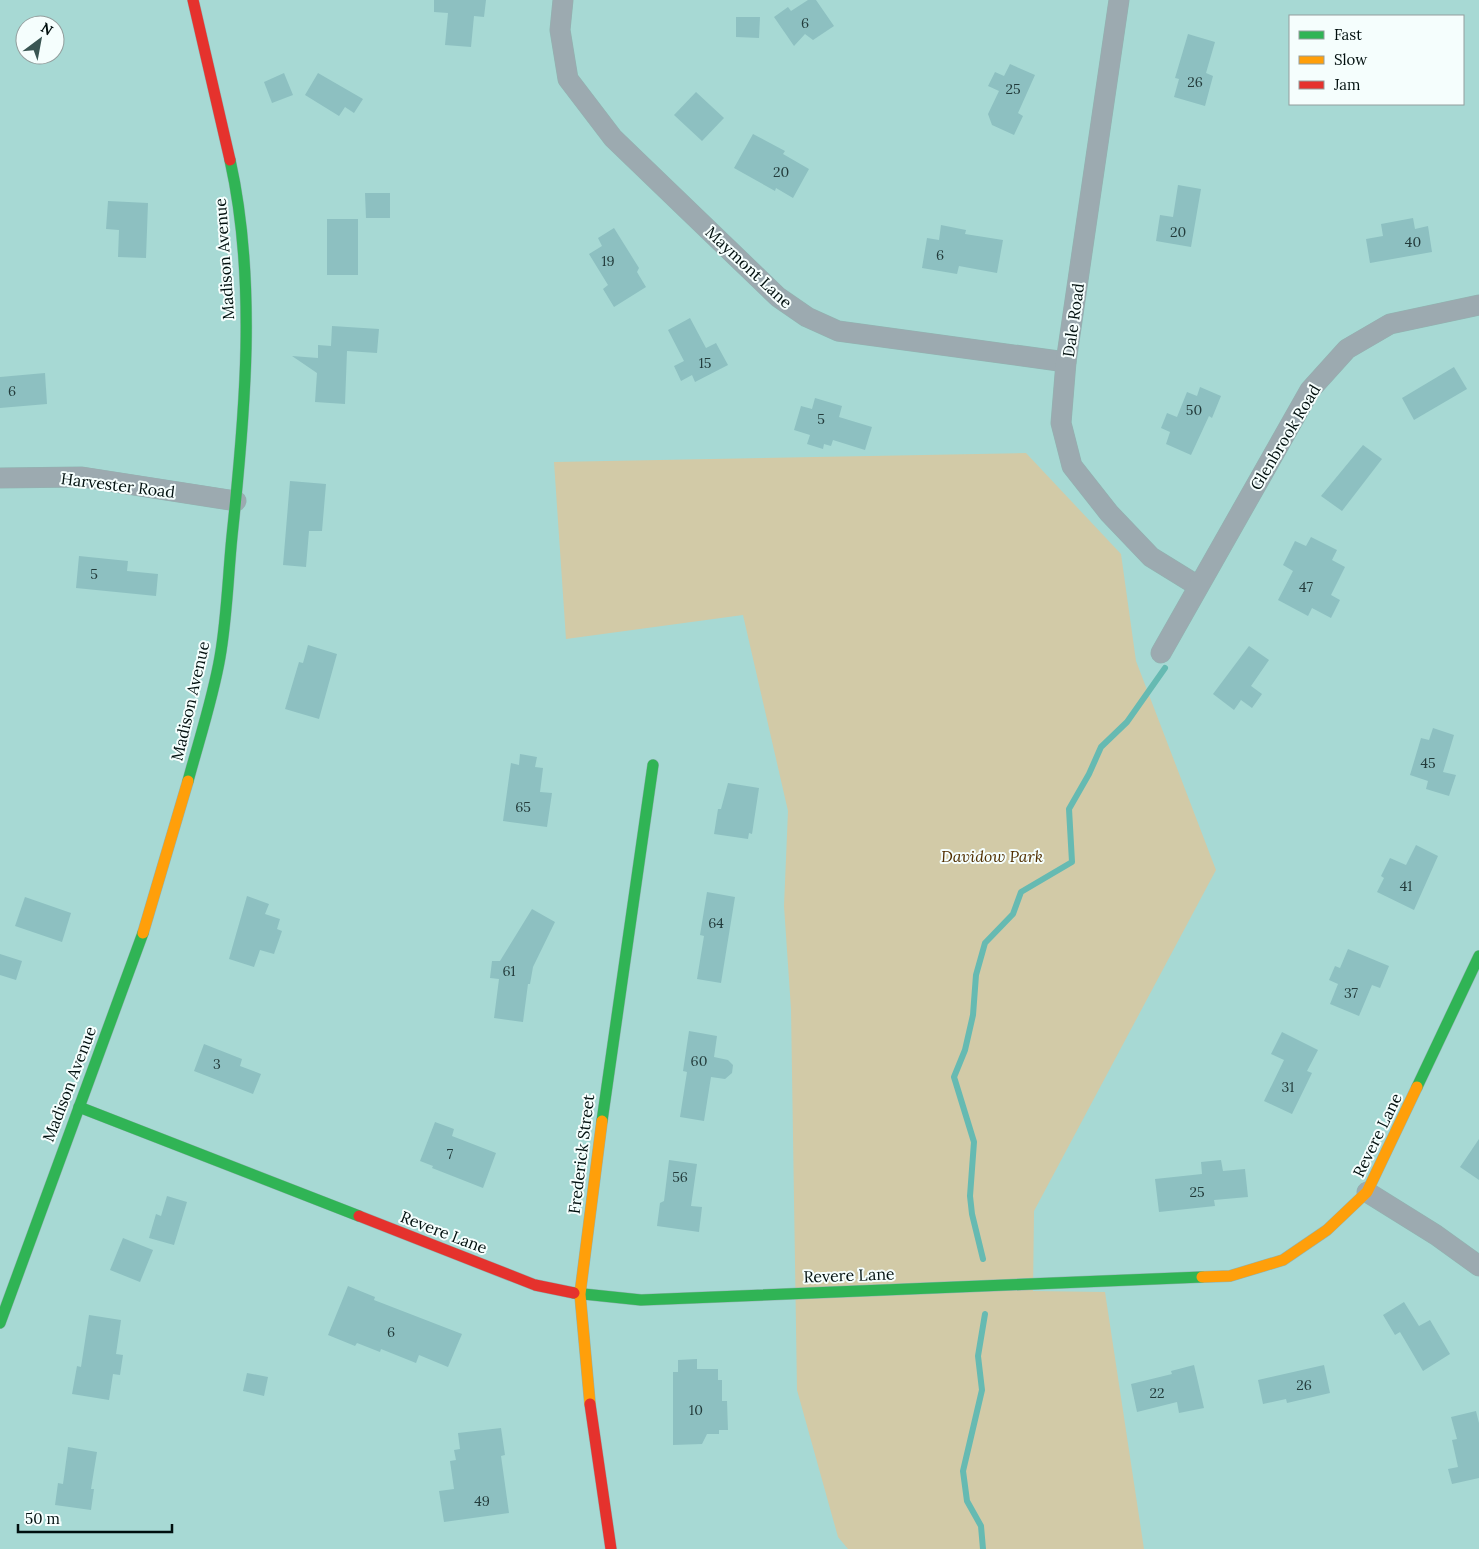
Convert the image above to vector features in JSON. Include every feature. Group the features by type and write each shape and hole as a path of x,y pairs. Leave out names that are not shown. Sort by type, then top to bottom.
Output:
{"street":[{"name":"Madison Avenue","path":"0,1323 146,924 182,806 220,657 236,501 243,399 246,292 239,201 193,0"},
{"name":"Maymont Lane","path":"563,0 560,30 568,79 613,138 778,297 807,317 838,331 1066,362"},
{"name":"Dale Road","path":"1118,0 1066,362 1061,423 1072,466 1109,513 1151,557 1198,586"},
{"name":"Glenbrook Road","path":"1161,653 1310,390 1347,350 1390,324 1479,305"},
{"name":"Harvester Road","path":"0,478 82,476 236,501"},
{"name":"Frederick Street","path":"611,1549 590,1403 580,1294 611,1048 653,765"},
{"name":"Revere Lane","path":"79,1107 535,1285 580,1294 641,1300 1230,1276 1282,1260 1327,1230 1367,1192 1479,956"},
{"path":"1367,1192 1436,1234 1479,1266"}],"green space":[{"name":"Davidow Park","path":"1026,453 1121,554 1136,661 1216,870 1034,1211 1033,1291 1105,1292 1144,1549 848,1549 838,1537 797,1390 791,1009 784,906 788,811 743,615 566,639 554,462"}],"building":[{"path":"434,0 486,0 484,17 474,16 471,47 445,45 448,13 434,12"},
{"path":"808,0 816,0 834,26 813,40 805,34 794,46 774,17 788,7 791,11"},
{"path":"736,17 760,17 759,38 736,37"},
{"path":"1188,34 1215,42 1206,73 1213,76 1205,106 1174,97 1179,79 1175,78"},
{"path":"1010,64 1035,75 1018,113 1023,116 1014,135 992,125 988,114 999,91 988,86 995,72 1004,76"},
{"path":"284,73 293,95 272,103 264,82"},
{"path":"318,73 363,99 354,113 345,107 339,116 305,95"},
{"path":"696,92 724,118 702,141 674,115"},
{"path":"753,134 785,151 783,154 809,169 793,198 776,188 775,191 734,168"},
{"path":"1178,185 1201,189 1191,247 1156,241 1160,215 1173,217"},
{"path":"365,193 390,193 390,218 366,218"},
{"path":"108,201 148,203 146,258 118,257 119,230 106,229"},
{"path":"1413,218 1415,229 1428,226 1432,252 1370,263 1366,239 1383,236 1381,224"},
{"path":"327,219 358,219 358,275 327,275"},
{"path":"941,225 966,230 965,234 1003,240 997,273 959,266 957,274 922,268 927,238 939,240"},
{"path":"614,228 639,268 637,272 646,287 614,307 603,289 608,285 589,254 602,246 598,238"},
{"path":"690,318 706,348 716,343 728,365 695,382 692,375 681,381 674,366 684,361 668,330"},
{"path":"332,326 379,329 377,353 347,351 345,404 315,402 317,373 292,356 318,358 318,345 331,346"},
{"path":"1454,367 1467,389 1414,420 1402,398"},
{"path":"45,373 47,404 0,408 0,377"},
{"path":"1200,387 1221,396 1212,418 1209,416 1191,455 1166,444 1170,432 1161,428 1167,413 1177,417 1187,392 1197,396"},
{"path":"815,398 842,406 839,417 872,427 865,450 833,440 831,446 824,444 823,449 807,444 810,435 794,430 801,406 812,409"},
{"path":"1363,445 1382,459 1342,511 1321,496"},
{"path":"290,481 326,484 322,531 309,531 306,567 283,565"},
{"path":"1311,537 1337,550 1332,560 1345,567 1331,595 1340,600 1331,618 1312,608 1308,616 1278,600 1293,571 1283,565 1295,541 1306,546"},
{"path":"79,556 128,561 127,571 158,574 156,596 76,588"},
{"path":"308,645 337,654 319,719 285,709 299,662 303,663"},
{"path":"1249,646 1269,660 1251,686 1262,694 1252,708 1241,700 1234,710 1213,694"},
{"path":"1433,728 1454,735 1443,772 1456,775 1449,796 1426,789 1428,781 1410,775 1421,738 1429,740"},
{"path":"520,754 537,757 535,767 543,768 540,792 552,793 547,827 503,821 511,763 519,765"},
{"path":"728,783 759,788 752,834 749,833 748,839 714,834 718,809 721,809"},
{"path":"1416,845 1438,856 1414,910 1377,892 1384,878 1381,876 1390,858 1406,865"},
{"path":"707,892 735,897 721,983 697,979 704,936 700,935"},
{"path":"247,896 269,904 265,914 280,919 277,929 282,931 274,954 260,950 254,967 229,959"},
{"path":"25,897 71,913 62,942 15,926"},
{"path":"532,909 555,922 533,967 530,984 528,984 523,1022 494,1018 499,979 490,978 492,961 500,961"},
{"path":"1348,949 1389,966 1380,988 1372,985 1359,1016 1330,1004 1338,984 1329,980 1335,966 1340,968"},
{"path":"0,954 22,961 16,980 0,975"},
{"path":"689,1031 717,1036 714,1057 728,1060 733,1065 732,1073 725,1079 711,1077 704,1121 680,1117 687,1072 683,1071"},
{"path":"1282,1032 1318,1050 1307,1071 1312,1073 1292,1114 1264,1101 1284,1060 1271,1054"},
{"path":"204,1044 242,1059 240,1066 261,1074 253,1094 194,1071"},
{"path":"435,1122 454,1129 452,1136 496,1153 483,1188 432,1168 433,1166 420,1161"},
{"path":"1479,1139 1479,1180 1460,1167"},
{"path":"669,1160 697,1164 691,1206 702,1207 699,1232 657,1226 660,1203 664,1201"},
{"path":"1221,1160 1223,1171 1245,1169 1248,1197 1214,1200 1215,1206 1159,1212 1155,1179 1202,1174 1201,1162"},
{"path":"167,1196 187,1202 174,1245 149,1238 156,1214 161,1216"},
{"path":"123,1238 153,1250 140,1282 110,1270"},
{"path":"348,1286 375,1297 374,1300 462,1334 448,1367 419,1355 416,1363 381,1349 380,1352 357,1343 355,1346 328,1335"},
{"path":"1404,1302 1419,1326 1430,1320 1450,1354 1423,1371 1400,1332 1395,1335 1383,1315"},
{"path":"89,1315 121,1320 116,1354 123,1355 120,1375 113,1374 109,1400 72,1394 77,1366 81,1367"},
{"path":"697,1359 697,1369 718,1369 718,1380 722,1380 722,1401 727,1401 728,1430 719,1430 719,1434 707,1434 702,1444 673,1445 673,1372 678,1372 678,1360"},
{"path":"1194,1365 1204,1408 1179,1413 1177,1402 1137,1412 1131,1384 1172,1374 1171,1371"},
{"path":"1324,1365 1330,1393 1287,1403 1286,1399 1263,1404 1258,1380"},
{"path":"247,1373 268,1377 264,1396 243,1391"},
{"path":"1476,1411 1479,1423 1479,1478 1452,1484 1448,1469 1458,1467 1452,1440 1457,1439 1451,1417"},
{"path":"501,1428 505,1455 501,1456 509,1513 444,1522 439,1491 454,1489 450,1461 456,1460 454,1450 460,1449 458,1433"},
{"path":"68,1447 97,1452 91,1489 94,1489 91,1510 55,1505 58,1483 63,1484"}],"waterway":[{"path":"983,1259 972,1214 970,1196 974,1142 954,1077 965,1050 973,1015 976,975 985,943 1013,914 1021,892 1072,862 1069,809 1089,774 1101,747 1127,722 1165,668"},
{"path":"983,1549 981,1526 967,1501 963,1471 982,1390 978,1356 985,1314"}],"traffic: fast":[{"path":"188,781 214,688 222,642 241,443 246,348 246,300 244,253 230,160"},
{"path":"602,1121 653,765"},
{"path":"0,1323 143,933"},
{"path":"1417,1087 1479,956"},
{"path":"79,1107 359,1216"},
{"path":"574,1293 641,1300 1202,1277"}],"traffic: slow":[{"path":"143,933 188,781"},
{"path":"1202,1277 1230,1276 1283,1260 1327,1230 1367,1192 1417,1087"},
{"path":"590,1404 580,1294 602,1121"}],"traffic: jam":[{"path":"193,0 230,160"},
{"path":"359,1216 535,1285 574,1293"},
{"path":"590,1404 611,1549"}]}
